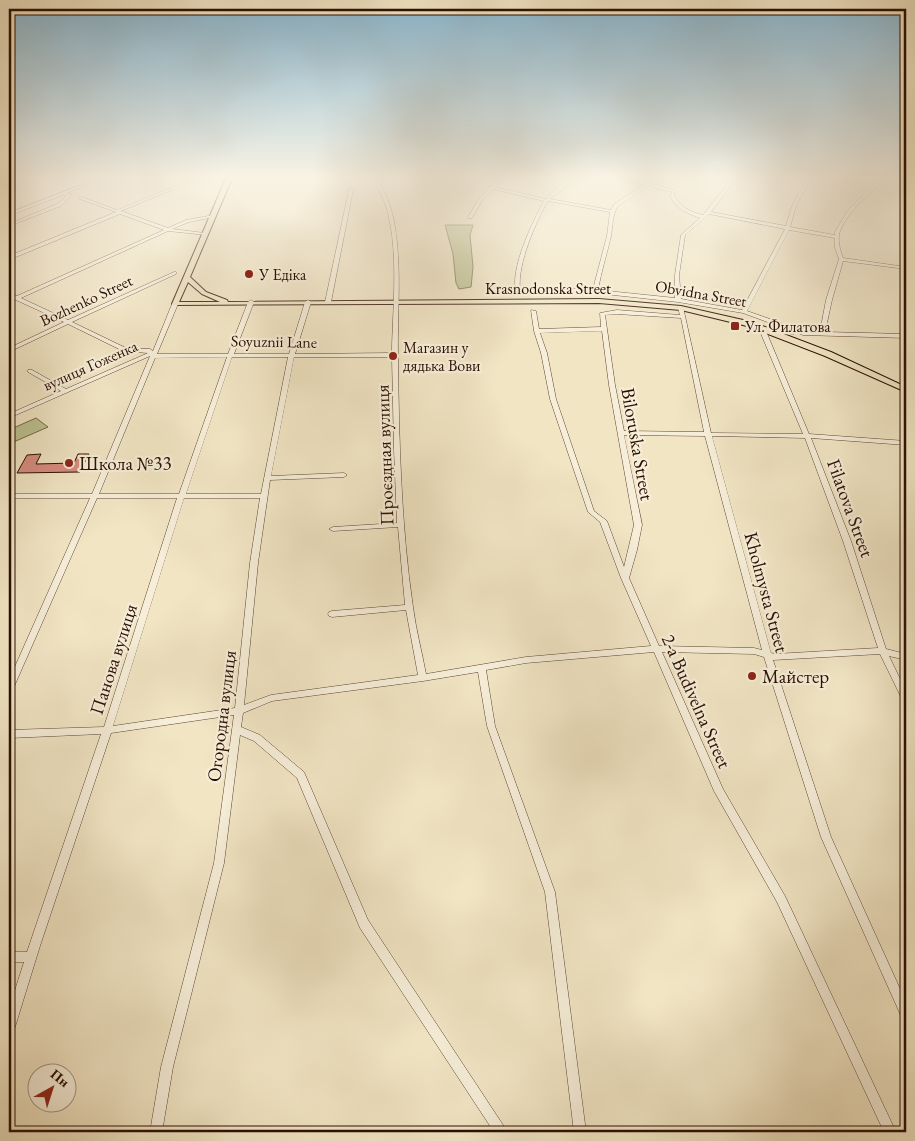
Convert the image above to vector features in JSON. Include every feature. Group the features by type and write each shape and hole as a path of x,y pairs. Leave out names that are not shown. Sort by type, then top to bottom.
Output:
{"main road":[{"path":"175,304 206,229"},
{"path":"186,277 204,293 232,303"},
{"name":"Krasnodonska Street","path":"175,304 599,301 680,308 726,317 762,329 828,354 906,390"}],"street":[{"path":"9,258 78,229"},
{"path":"9,301 165,229"},
{"path":"172,229 180,232 204,234"},
{"path":"328,302 344,229"},
{"name":"Проєздная вулиця","path":"393,229 395,248 395,355 401,525 410,607 423,678"},
{"name":"Obvidna Street","path":"532,229 519,268 516,284 518,290 595,291 680,308 744,312 803,333 906,336"},
{"path":"595,291 610,229"},
{"name":"Kholmysta Street","path":"689,229 683,235 677,275 680,308 708,435 767,654 826,837 906,1014"},
{"path":"744,312 786,229"},
{"path":"788,229 836,237"},
{"path":"822,333 841,259 836,237 840,229"},
{"path":"841,259 906,268"},
{"name":"Bozhenko Street","path":"9,350 174,273"},
{"name":"Soyuznii Lane","path":"9,294 125,350 154,354 395,355"},
{"name":"Панова вулиця","path":"9,1027 30,957 107,730 182,495 230,354 251,302"},
{"name":"Огородна вулиця","path":"156,1132 166,1067 219,863 237,730 254,563 264,496 292,356 308,302"},
{"path":"9,689 95,496 175,304"},
{"name":"Biloruska Street","path":"625,578 634,550 638,524 603,329 602,314 680,308"},
{"name":"2-a Budivelna Street","path":"533,311 553,399 591,512 603,521 625,578 719,791 781,899 890,1132"},
{"path":"537,331 603,329"},
{"path":"762,329 803,333"},
{"name":"Filatova Street","path":"762,329 807,436 847,541 883,651 906,699"},
{"name":"вулиця Гоженка","path":"9,416 154,354"},
{"path":"30,371 65,391"},
{"path":"621,433 807,436 906,443"},
{"path":"268,478 344,475"},
{"path":"10,496 264,496"},
{"path":"333,529 401,525"},
{"path":"332,614 410,607"},
{"path":"9,734 107,730 239,711 271,698 423,678 481,667 579,655 656,649 754,652 774,657 883,651 906,657"},
{"path":"481,667 491,726 550,892 580,1132"},
{"path":"237,730 257,738 301,774 364,924 500,1132"},
{"path":"9,958 30,957"}],"green space":[{"path":"446,229 472,229 470,235 473,267 471,287 459,289 456,283 453,254"},
{"path":"36,418 48,427 9,444 9,430"}],"building":[{"name":"Школа №33","path":"41,454 36,464 74,463 78,454 89,454 80,472 17,473 27,455"}],"place":[{"name":"У Едіка","path":"249,274"},
{"name":"Ул. Филатова","path":"735,326"},
{"name":"Магазин у дядька Вови","path":"393,356"},
{"name":"Школа №33","path":"69,463"},
{"name":"Майстер","path":"752,676"}]}
